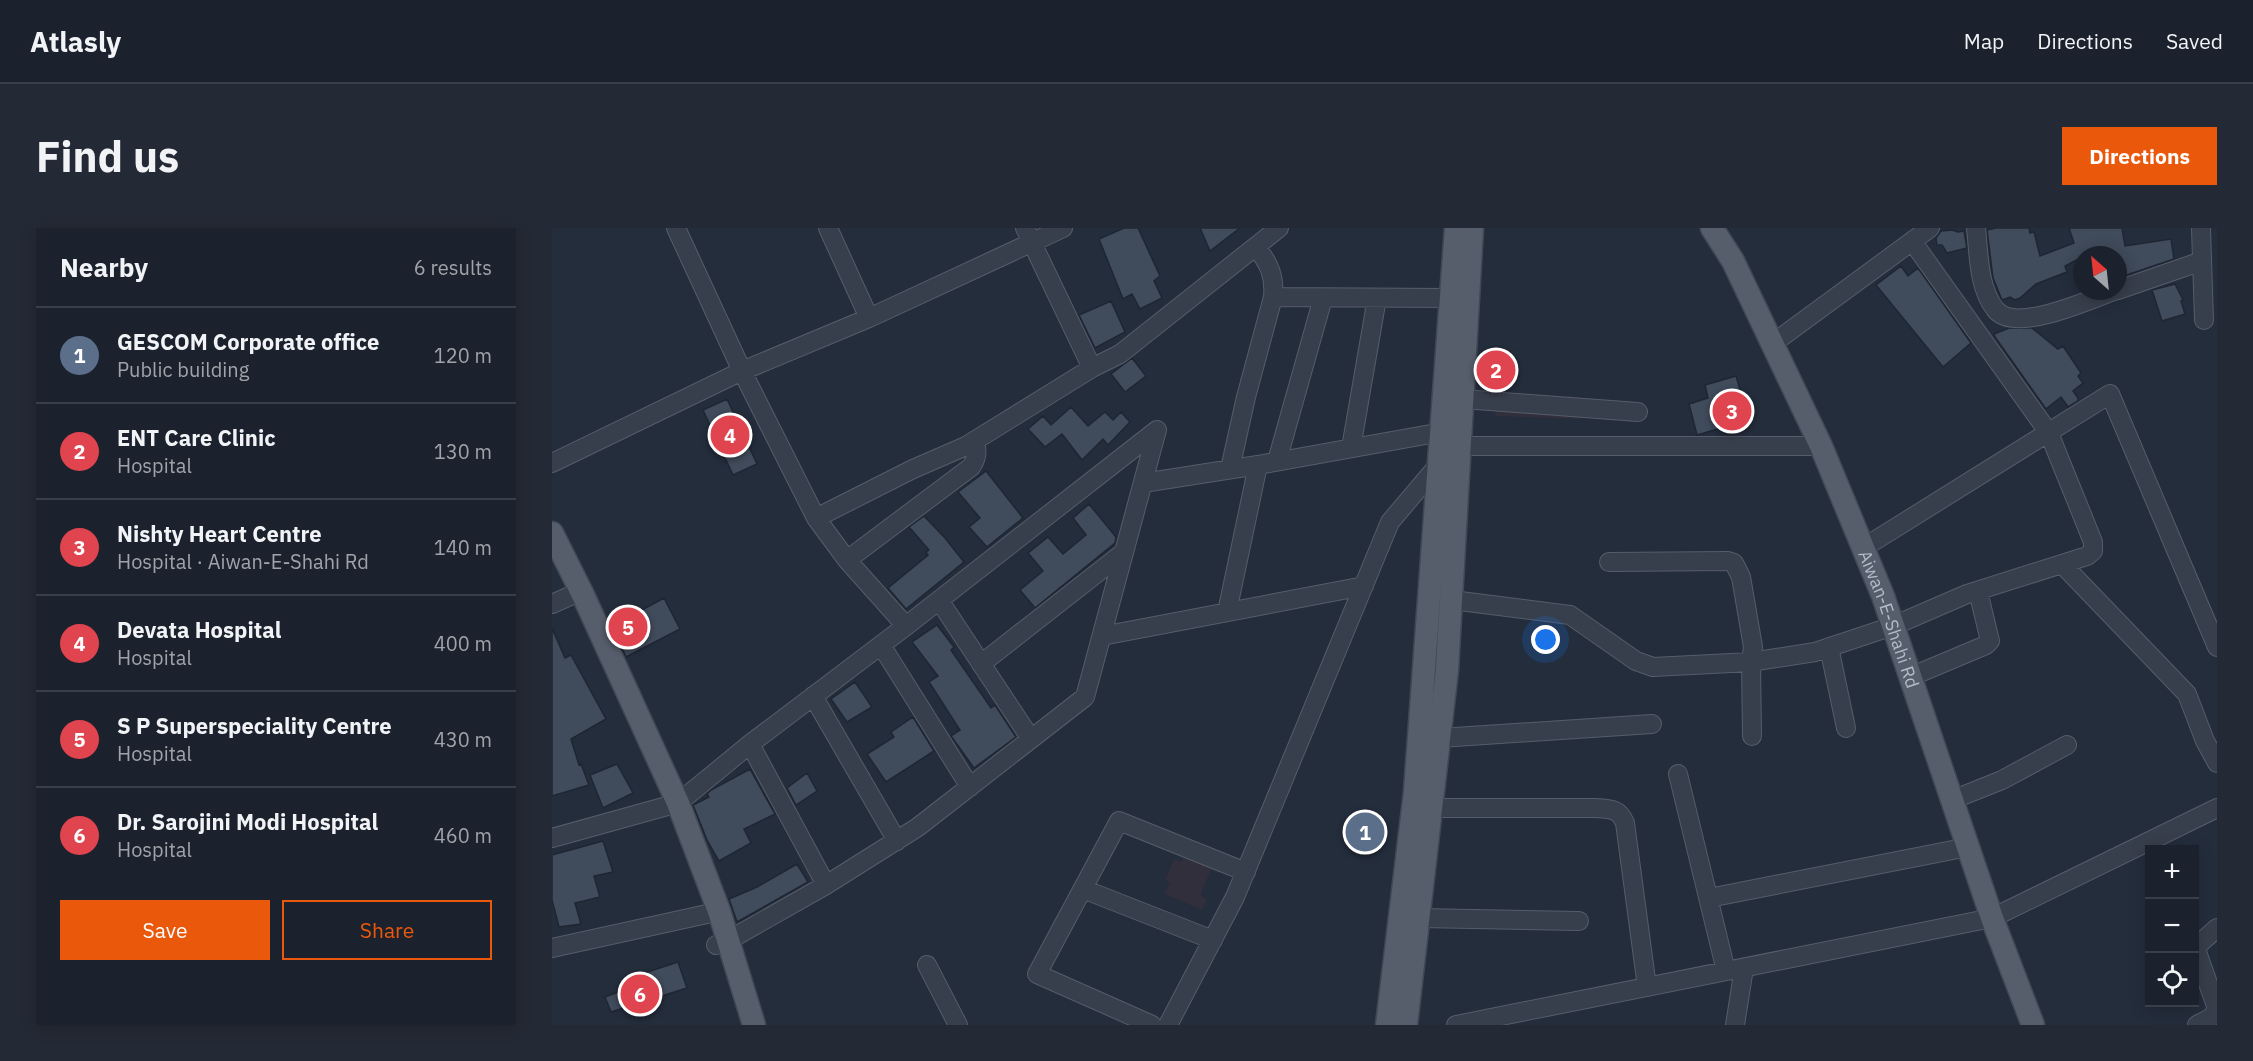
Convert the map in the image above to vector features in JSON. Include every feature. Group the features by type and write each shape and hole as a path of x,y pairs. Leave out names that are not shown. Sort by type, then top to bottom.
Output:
{"main road":[{"path":"1388,1025 1415,792 1456,228"},
{"path":"1406,1025 1440,738 1452,600 1473,228"},
{"name":"Aiwan-E-Shahi Rd","path":"1712,228 1733,261 1821,446 1863,548 1893,626 1992,918 2032,1025"},
{"path":"552,533 567,597"},
{"path":"552,561 567,597 672,805 722,942 739,1010 754,1025"},
{"path":"672,805 706,914 722,942"}],"street":[{"path":"676,228 742,371 816,518 847,560 906,626"},
{"path":"828,228 869,318"},
{"path":"552,463 742,371 869,318 1029,236 1063,228"},
{"path":"816,518 975,440 1092,368 1120,354 1279,228"},
{"path":"1772,344 1930,228"},
{"path":"1976,228 1983,282 1995,310 2001,315 2014,319 2038,317 2087,300"},
{"path":"2201,228 2204,320"},
{"path":"1029,236 1092,368"},
{"path":"1452,600 1570,615 1636,661 1653,667 1751,662 1803,655 1829,647 1893,626 1978,591 2087,556 2094,551 2093,542 2049,432 1912,241"},
{"path":"1230,469 1246,397 1273,297 1274,285 1270,267 1256,247"},
{"path":"2127,286 2202,261"},
{"path":"1273,297 1451,298"},
{"path":"1277,461 1323,298"},
{"path":"1351,448 1377,298"},
{"path":"1863,548 2110,394 2217,647"},
{"path":"1463,399 1638,412"},
{"path":"554,832 672,805 1157,430 1085,697 918,827 826,885 722,942"},
{"path":"1143,483 1442,432"},
{"path":"847,560 971,467 978,453 975,440"},
{"path":"1461,446 1821,446"},
{"path":"1168,1025 1236,897 1390,522 1440,463"},
{"path":"1227,612 1257,465"},
{"path":"981,664 1125,552"},
{"path":"1609,562 1728,561 1734,563 1741,577 1753,647 1751,662 1752,736"},
{"path":"2062,564 2187,694 2205,741 2217,763"},
{"path":"1102,636 1364,586"},
{"path":"1910,677 1986,645 1990,641 1978,591"},
{"path":"939,600 1031,739"},
{"path":"881,645 970,787"},
{"path":"1829,647 1846,728"},
{"path":"813,696 897,840"},
{"path":"1440,738 1652,724"},
{"path":"750,744 826,885"},
{"path":"1952,800 2002,780 2067,745"},
{"path":"1678,774 1726,971"},
{"path":"1431,808 1615,809 1621,814 1625,823 1647,987"},
{"path":"1456,1025 1992,918 2217,808"},
{"path":"1152,1025 1037,974 1119,821 1246,872"},
{"path":"1709,898 1968,847"},
{"path":"1083,889 1213,940"},
{"path":"552,948 706,914"},
{"path":"1419,918 1579,921"},
{"path":"2197,1025 2212,1017 2216,1012 2216,1006 2197,952 2198,945 2217,928"},
{"path":"927,965 958,1025"},
{"path":"1735,1025 1744,968"}],"shaded area":[{"path":"1496,393 1579,397 1578,419 1495,416"},
{"path":"1185,856 1212,867 1200,895 1207,899 1202,910 1165,894 1170,883 1165,880 1174,859 1181,862"}],"building":[{"path":"1124,228 1138,228 1160,276 1154,281 1162,298 1140,309 1132,294 1123,299 1099,239"},
{"path":"1200,228 1240,228 1210,251"},
{"path":"2029,228 2030,233 2034,232 2040,256 2074,243 2069,228 2122,228 2125,246 2073,246 2073,262 2065,266 2067,272 2036,284 2020,298 2015,300 2010,297 2002,300 1993,278 1987,230"},
{"path":"1941,231 1964,231 1967,248 1947,253 1942,245 1937,245 1936,238"},
{"path":"2171,239 2174,259 2127,275 2127,246 2125,246"},
{"path":"1901,266 1908,276 1918,268 1971,343 1943,367 1876,285"},
{"path":"2175,284 2183,300 2181,301 2185,314 2162,321 2152,290"},
{"path":"1111,301 1125,332 1095,348 1079,315"},
{"path":"2009,328 2032,328 2058,349 2063,346 2081,373 2078,376 2083,383 2073,391 2078,401 2068,407 2061,397 2046,409 1995,337 1994,334"},
{"path":"1132,358 1146,376 1125,392 1111,374"},
{"path":"1484,359 1516,362 1514,379 1482,376"},
{"path":"1736,376 1749,420 1697,435 1689,404 1708,398 1705,385"},
{"path":"727,399 757,464 733,475 703,410"},
{"path":"1071,407 1088,426 1105,412 1113,420 1121,412 1130,422 1108,445 1103,439 1082,460 1062,434 1045,447 1028,429 1043,416 1051,425"},
{"path":"986,471 1023,518 987,547 969,527 980,518 958,492"},
{"path":"1089,504 1116,537 1115,543 1035,608 1020,590 1043,571 1028,553 1048,537 1063,554 1086,535 1073,518"},
{"path":"924,516 964,562 906,609 888,588 928,555 926,552 929,550 909,527"},
{"path":"664,598 680,629 626,657 612,626"},
{"path":"937,625 954,647 951,650 991,708 995,705 1016,737 974,768 951,736 960,730 929,682 938,676 912,642"},
{"path":"552,628 565,658 571,655 606,719 571,739 579,765 581,764 589,785 552,796"},
{"path":"855,682 872,707 847,722 831,699"},
{"path":"913,717 934,751 886,782 867,754 894,737 891,732"},
{"path":"617,764 633,793 603,808 590,775"},
{"path":"750,769 775,814 744,829 751,843 719,861 707,840 693,805 709,797 707,794 711,790"},
{"path":"807,773 817,791 796,805 787,788"},
{"path":"603,841 613,872 594,876 600,897 575,903 581,924 559,927 552,900 552,855"},
{"path":"797,864 808,882 737,922 729,899 757,887"},
{"path":"678,962 687,988 611,1012 605,997 632,987 629,978"}],"place":[{"name":"ENT Care Clinic","path":"1496,370"},
{"name":"Nishty Heart Centre","path":"1732,411"},
{"name":"Devata Hospital","path":"730,435"},
{"name":"S P Superspeciality Centre","path":"628,627"},
{"name":"GESCOM Corporate office","path":"1365,832"},
{"name":"Dr. Sarojini Modi Hospital","path":"640,994"}]}
